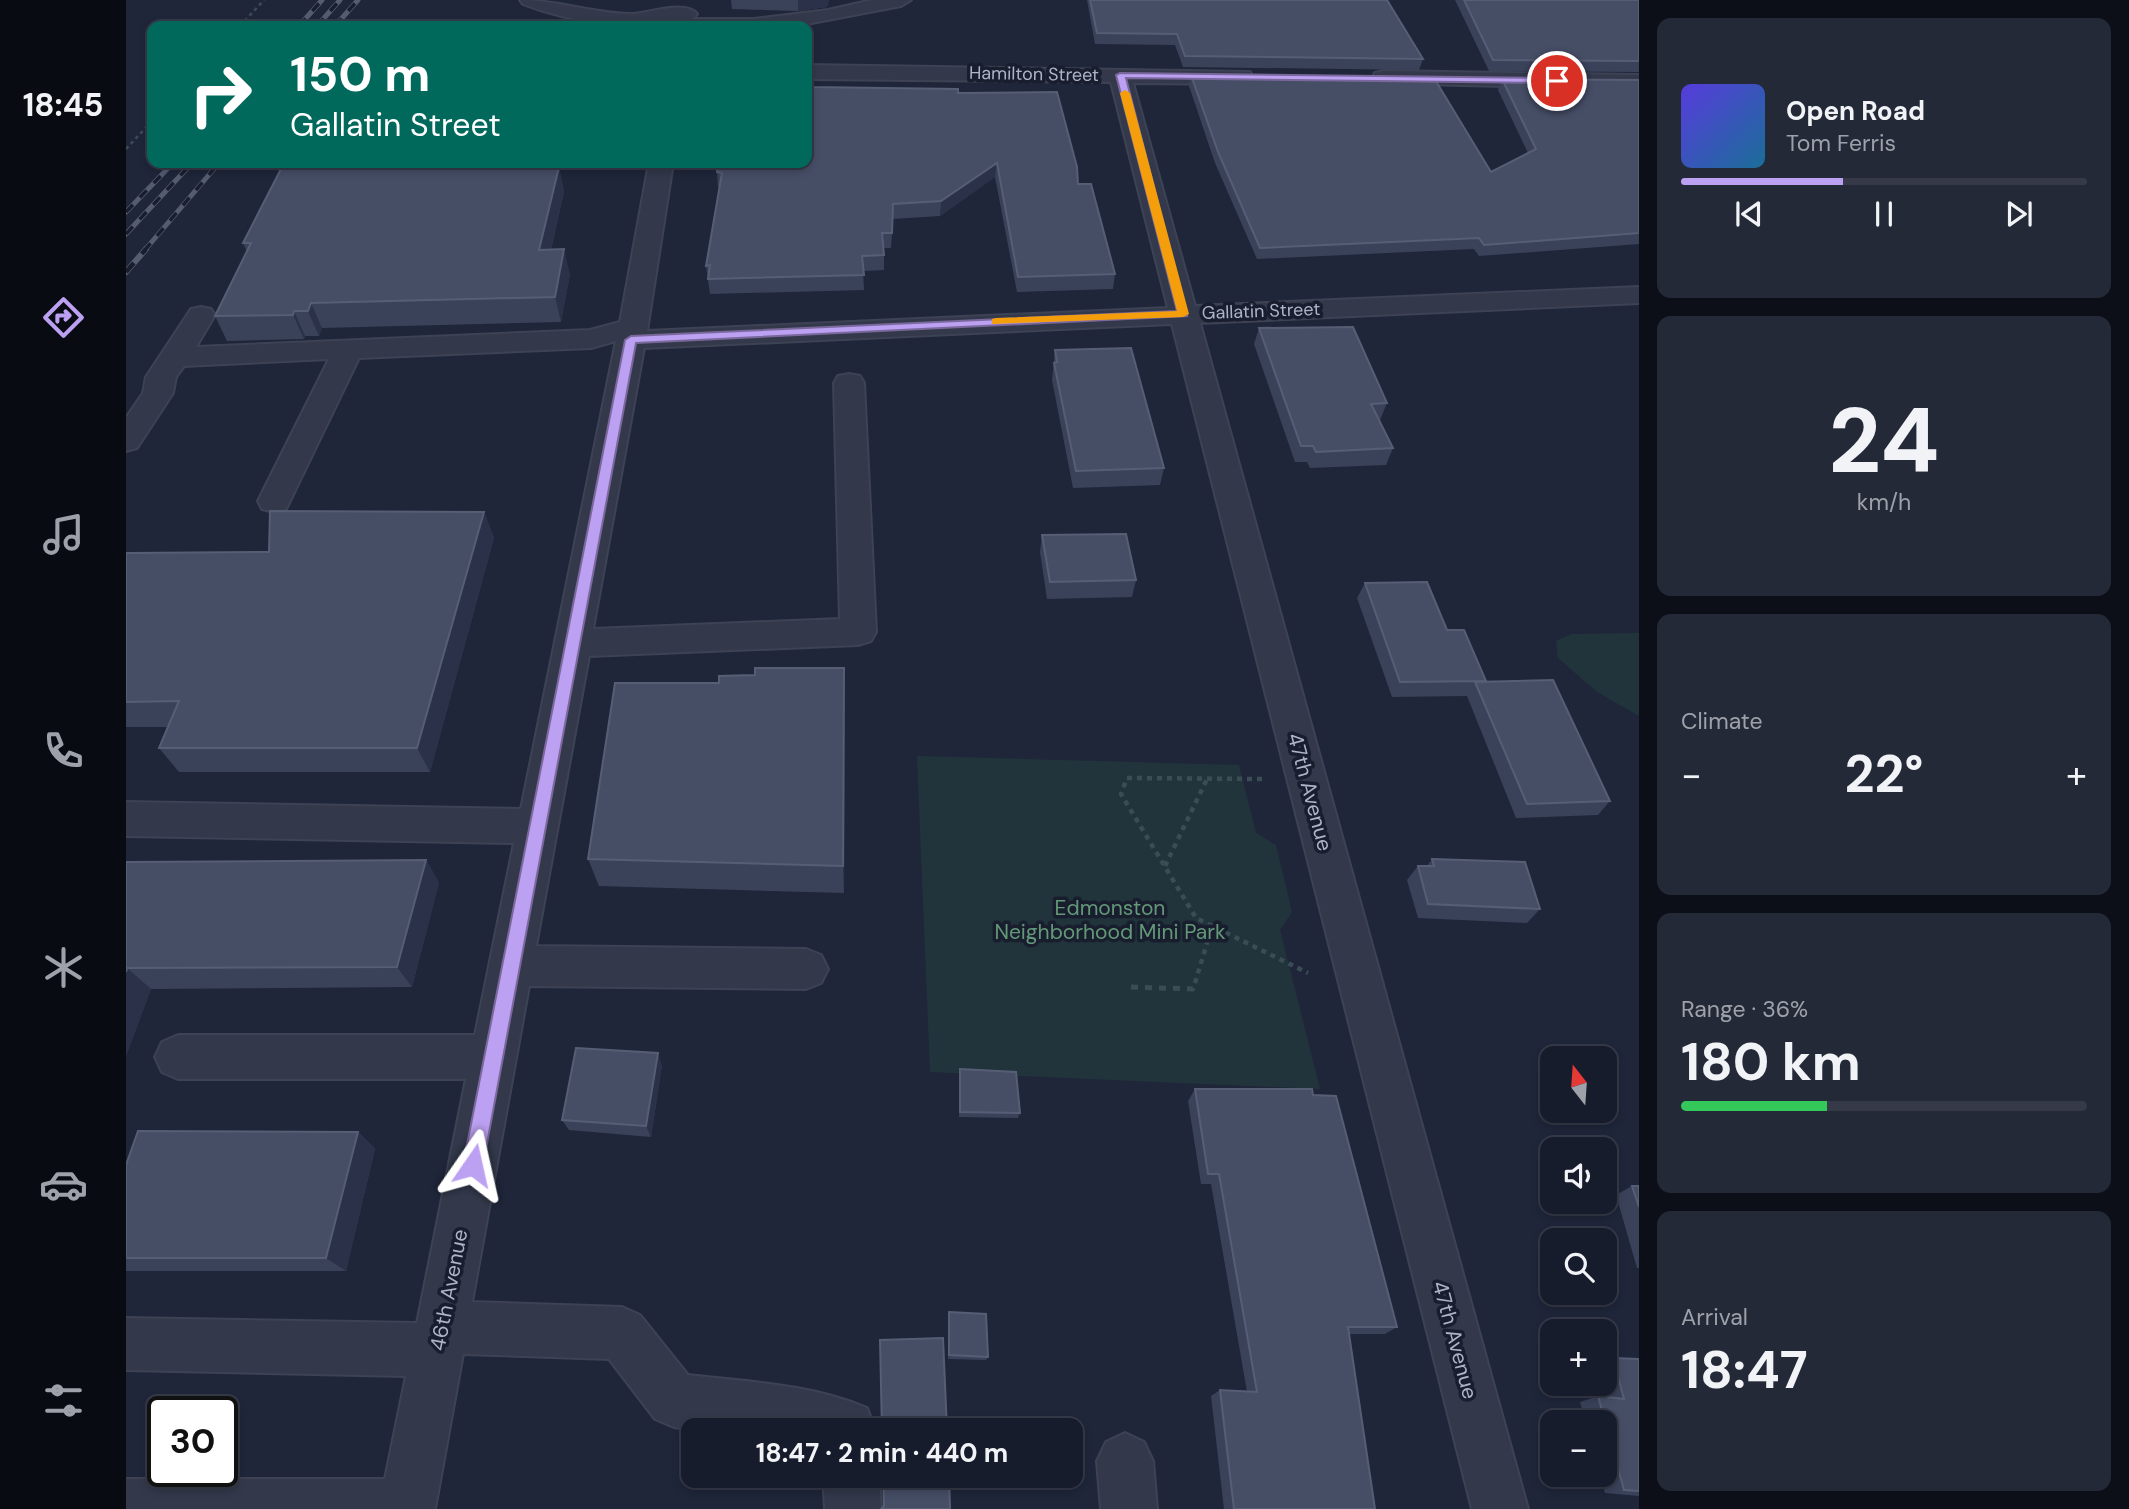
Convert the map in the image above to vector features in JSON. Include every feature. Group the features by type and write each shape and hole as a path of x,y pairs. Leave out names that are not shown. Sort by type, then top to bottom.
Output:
{"street":[{"path":"530,0 564,13 633,20 686,16 723,21"},
{"path":"635,0 643,12 658,17"},
{"path":"786,21 901,0"},
{"name":"Hamilton Street","path":"812,72 1270,77"},
{"name":"47th Avenue","path":"1120,75 1500,1509"},
{"path":"1366,78 1639,82"},
{"name":"46th Avenue","path":"407,1508 632,333 660,168"},
{"name":"Gallatin Street","path":"175,358 591,339 632,333 1639,295"},
{"path":"126,441 158,393 161,377 201,315"},
{"path":"274,501 348,350"},
{"path":"573,643 858,632 849,383"},
{"path":"126,820 538,826"},
{"path":"511,965 806,969"},
{"path":"178,1057 494,1057"},
{"path":"126,1344 622,1333 674,1400 815,1418"},
{"path":"852,1488 853,1509"},
{"path":"126,1507 407,1508"}],"path":[{"path":"245,21 264,0"},
{"path":"126,149 147,126"},
{"path":"1307,779 1127,778 1121,794 1196,918 1309,973 1358,973"},
{"path":"1165,867 1207,779"},
{"path":"1131,987 1193,989 1212,926"}],"green space":[{"path":"1639,633 1639,716 1597,692 1558,658 1556,641 1572,634"},
{"name":"Edmonston Neighborhood Mini Park","path":"917,756 1239,765 1256,833 1276,845 1292,912 1280,930 1320,1089 930,1072"}],"building":[{"path":"1090,0 1387,0 1423,59 1185,56 1177,34 1097,33"},
{"path":"1464,0 1639,0 1639,61 1493,60"},
{"path":"1191,75 1434,78 1491,172 1536,149 1502,79 1639,80 1639,233 1484,245 1479,238 1260,248 1218,152"},
{"path":"812,87 958,89 958,93 1057,92 1077,167 1078,184 1091,184 1115,274 1018,277 997,163 941,201 893,204 892,233 882,233 884,255 862,256 864,275 708,279 710,265 706,266 722,173 717,172 718,168 812,168"},
{"path":"281,168 559,168 539,250 564,249 555,297 311,303 308,311 294,311 293,315 215,316 251,243 243,243"},
{"path":"1353,327 1387,403 1371,404 1393,448 1316,452 1313,446 1301,446 1259,328"},
{"path":"1131,348 1164,468 1076,471 1054,363 1057,362 1055,350"},
{"path":"270,511 484,512 417,748 159,748 179,701 126,702 126,553 269,552"},
{"path":"1126,534 1136,580 1050,582 1042,535"},
{"path":"1427,582 1447,630 1464,630 1486,681 1400,682 1365,583"},
{"path":"755,668 844,668 843,866 588,859 615,683 719,683 719,676 755,675"},
{"path":"1553,680 1610,801 1527,804 1475,682"},
{"path":"1432,859 1525,862 1540,909 1428,904 1418,866 1434,866"},
{"path":"426,860 397,967 127,968 126,972 126,862"},
{"path":"576,1048 658,1053 646,1126 562,1120"},
{"path":"960,1069 1016,1072 1020,1113 960,1112"},
{"path":"1195,1089 1312,1089 1313,1095 1336,1096 1397,1327 1348,1327 1375,1509 1234,1509 1220,1390 1257,1392 1219,1174 1208,1174"},
{"path":"138,1131 358,1132 326,1258 126,1258 126,1165"},
{"path":"1632,1186 1639,1186 1639,1207"},
{"path":"949,1312 986,1314 988,1357 949,1355"},
{"path":"943,1338 946,1418 882,1418 880,1340"},
{"path":"1617,1358 1639,1359 1639,1491 1624,1490 1617,1465 1617,1410 1602,1410 1598,1396 1624,1399 1617,1373"},
{"path":"883,1488 949,1488 950,1509 881,1509 884,1506"}],"railway":[{"path":"303,21 322,0"},
{"path":"321,21 340,0"},
{"path":"339,21 358,0"},
{"path":"126,212 168,168"},
{"path":"126,234 187,168"},
{"path":"144,251 215,168"},
{"path":"126,272 146,249"}],"slow traffic":[{"path":"996,322 1183,314 1125,93"}],"route":[{"path":"473,1165 631,340 1183,314 1120,75 1557,81"}]}
